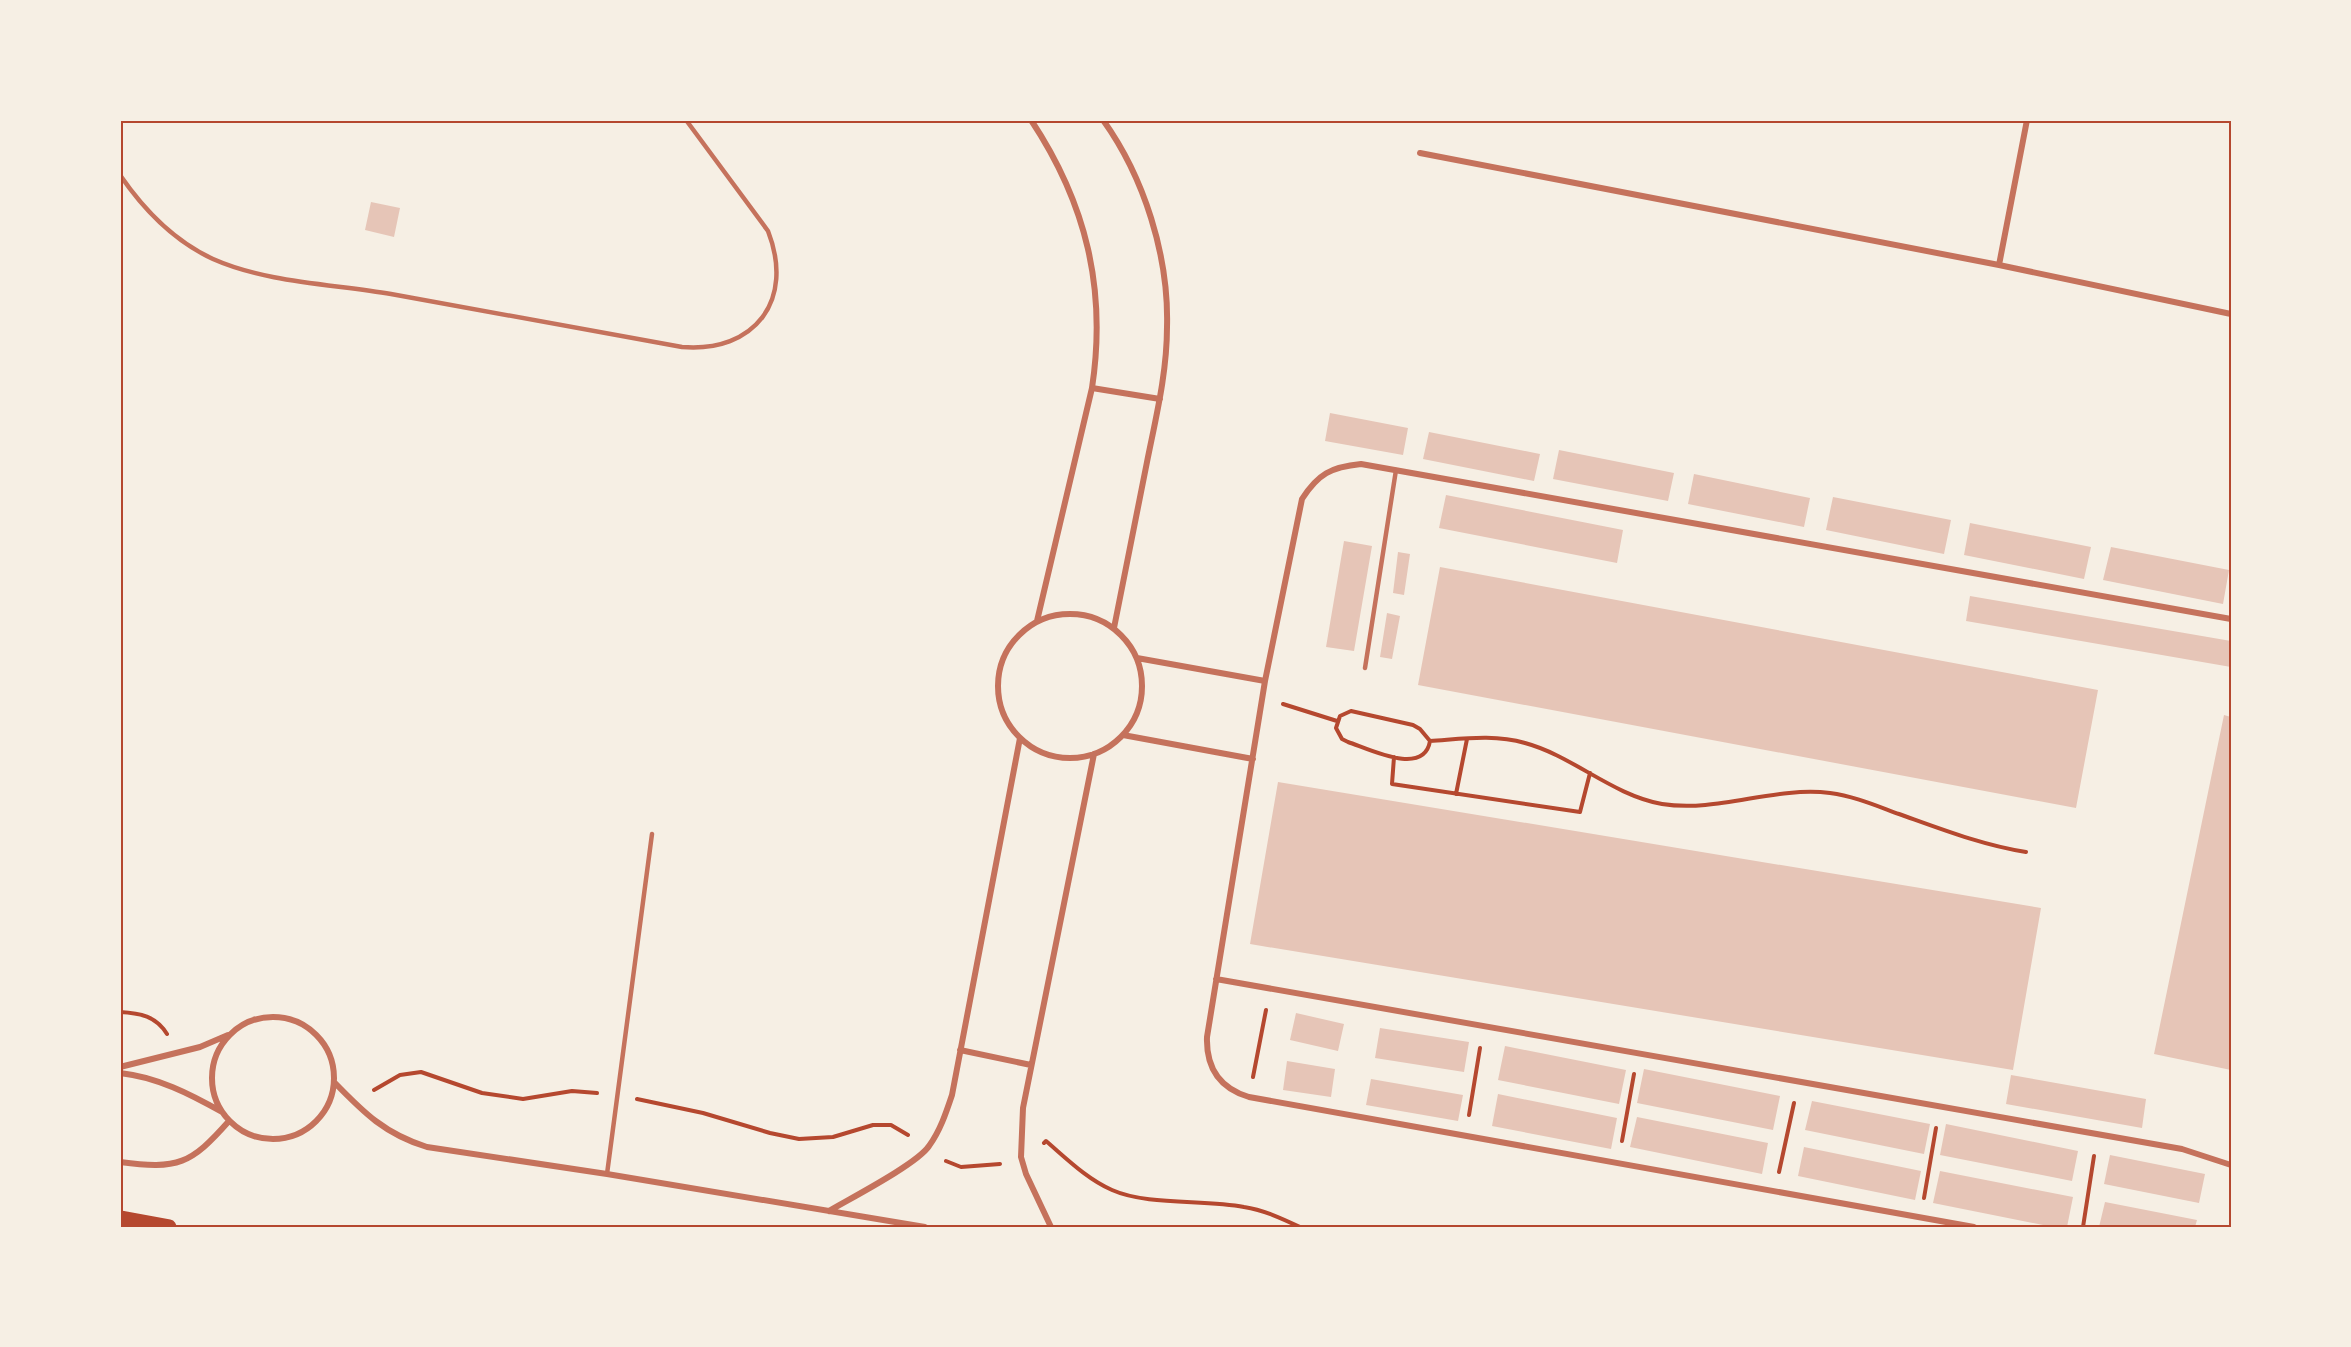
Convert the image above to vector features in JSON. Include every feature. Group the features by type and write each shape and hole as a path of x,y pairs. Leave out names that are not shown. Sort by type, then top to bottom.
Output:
{"main road":[{"path":"120,1218 169,1227"}],"street":[{"path":"1031,120 1065,180 1079,214 1096,286 1097,324 1092,387 1037,621"},
{"path":"1103,120 1134,175 1152,223 1164,274 1168,325 1164,377 1114,628"},
{"path":"1999,265 2027,120"},
{"path":"1420,153 1999,265 2231,314"},
{"path":"1092,387 1160,399"},
{"path":"1974,1227 1249,1097 1236,1093 1222,1084 1212,1070 1207,1054 1207,1037 1265,681 1302,499 1312,484 1326,472 1343,466 1361,464 2231,619"},
{"path":"1069,613 1100,620 1114,628 1131,647 1137,658 1142,678 1141,698 1134,718 1123,735 1094,754 1074,758 1054,757 1035,750 1007,723 999,705 997,685 1000,665 1008,648 1020,632 1052,615 1069,613"},
{"path":"1137,658 1265,681"},
{"path":"1123,735 1253,759"},
{"path":"829,1211 914,1160 929,1147 945,1117 952,1095 1020,738"},
{"path":"1051,1227 1026,1174 1021,1157 1023,1108 1094,754"},
{"path":"1216,979 2182,1149 2231,1165"},
{"path":"280,1018 302,1024 316,1034 326,1048 332,1064 334,1082 331,1097 324,1111 301,1131 287,1137 256,1136 229,1121 222,1112 213,1088 213,1062 220,1047 242,1024 257,1019 280,1018"},
{"path":"120,1067 200,1047 231,1033"},
{"path":"960,1050 1031,1065"},
{"path":"120,1073 150,1079 176,1088 222,1112"},
{"path":"334,1082 359,1109 389,1131 427,1147 607,1174 925,1227"},
{"path":"120,1162 164,1167 180,1162 195,1156 229,1121"}],"lane":[{"path":"120,175 137,199 172,234 213,259 236,268 260,274 390,294 702,349 722,345 740,337 756,324 768,308 776,290 778,270 776,250 768,231 686,120"},
{"path":"1365,668 1396,470"},
{"path":"607,1174 652,834"}],"path":[{"path":"1262,698 1337,721"},
{"path":"1356,711 1413,725 1420,729 1430,741 1429,748 1417,759 1394,757 1342,739 1336,728 1337,721 1345,712 1356,711"},
{"path":"1430,741 1492,738 1526,743 1541,748 1641,797 1661,804 1682,806 1795,792 1831,793 1866,802 1977,842 2026,852"},
{"path":"1456,794 1467,739"},
{"path":"1394,757 1392,784 1580,812 1590,773"},
{"path":"1249,1097 1270,989"},
{"path":"120,1012 151,1017 159,1023 172,1042 174,1054"},
{"path":"1465,1136 1483,1026"},
{"path":"1619,1163 1637,1053"},
{"path":"359,1109 374,1090 390,1079 421,1072 482,1093 523,1099 572,1091 618,1096 703,1113 770,1133 799,1138 833,1137 863,1126 891,1125 929,1147 943,1161 961,1167 990,1166 1021,1157 1046,1141 1086,1175 1113,1191 1152,1199 1245,1207 1300,1227"},
{"path":"1775,1191 1798,1081"},
{"path":"1921,1218 1940,1107"},
{"path":"2083,1227 2097,1134"}],"building":[{"path":"371,202 400,208 394,237 365,230"},
{"path":"1330,413 1408,428 1403,455 1325,441"},
{"path":"1429,432 1540,454 1534,481 1423,459"},
{"path":"1559,450 1674,473 1668,501 1553,479"},
{"path":"1694,474 1810,498 1804,527 1688,504"},
{"path":"1446,495 1623,530 1617,563 1439,528"},
{"path":"1833,497 1951,520 1944,554 1826,530"},
{"path":"1970,523 2091,547 2084,579 1964,555"},
{"path":"1344,541 1372,546 1354,651 1326,647"},
{"path":"2111,547 2229,570 2223,604 2103,580"},
{"path":"1398,552 1410,554 1404,595 1393,593"},
{"path":"1440,567 2098,690 2076,808 1418,685"},
{"path":"1970,596 2231,641 2231,667 1966,621"},
{"path":"1387,613 1400,616 1392,659 1380,657"},
{"path":"2224,715 2231,717 2231,1070 2154,1054"},
{"path":"1278,782 2041,908 2013,1070 1250,944"},
{"path":"1296,1013 1344,1024 1338,1051 1290,1040"},
{"path":"1380,1028 1469,1042 1464,1072 1375,1058"},
{"path":"1505,1046 1626,1070 1619,1104 1498,1080"},
{"path":"1287,1061 1335,1069 1331,1097 1283,1090"},
{"path":"1644,1069 1780,1096 1773,1130 1637,1103"},
{"path":"2011,1075 2146,1099 2142,1128 2006,1104"},
{"path":"1371,1079 1463,1095 1458,1121 1366,1105"},
{"path":"1498,1094 1617,1118 1611,1149 1492,1126"},
{"path":"1812,1101 1930,1124 1924,1154 1805,1130"},
{"path":"1637,1117 1768,1143 1762,1174 1630,1147"},
{"path":"1946,1124 2078,1151 2072,1181 1940,1155"},
{"path":"1804,1147 1921,1171 1915,1200 1798,1176"},
{"path":"2110,1155 2205,1174 2199,1203 2104,1184"},
{"path":"1940,1171 2073,1197 2067,1227 2053,1227 1933,1203"},
{"path":"2105,1202 2197,1220 2195,1227 2099,1227"}]}
